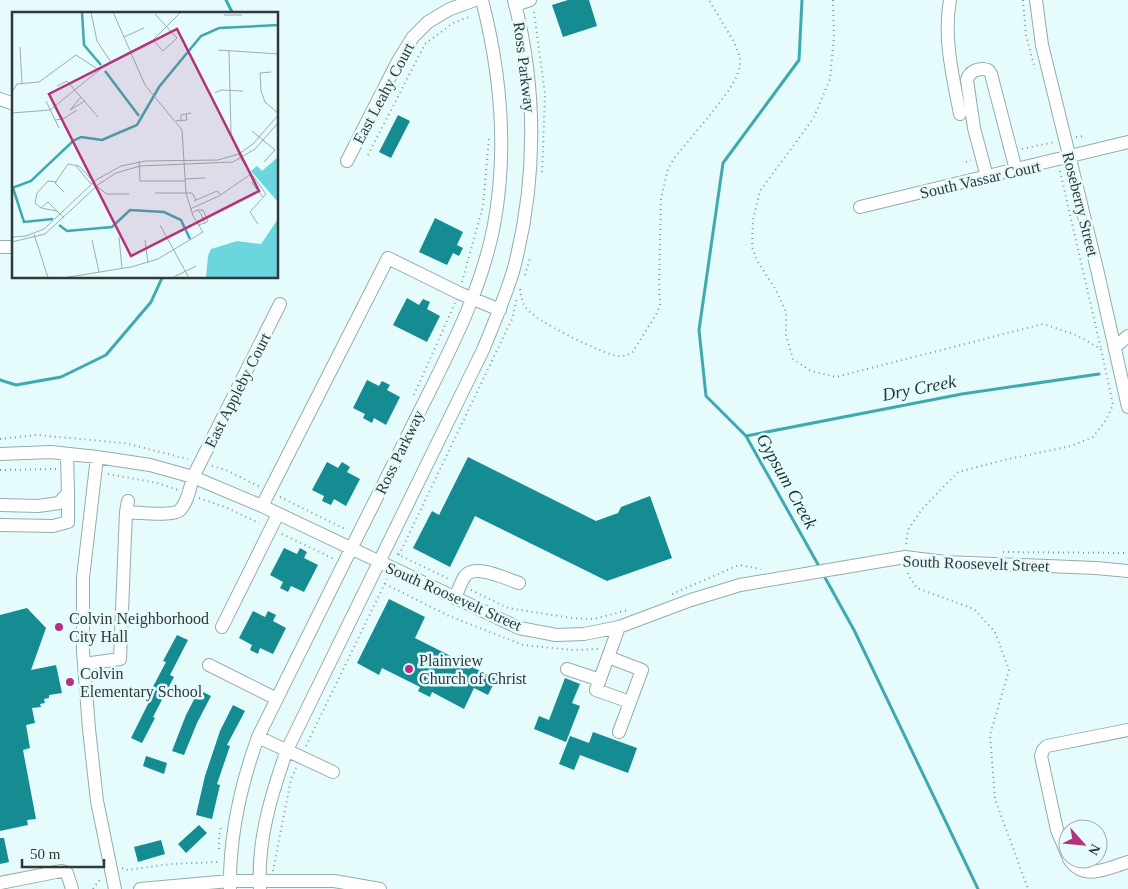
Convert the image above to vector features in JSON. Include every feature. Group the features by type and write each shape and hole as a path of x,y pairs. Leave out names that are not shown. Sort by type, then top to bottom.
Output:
{"street":[{"name":"Ross Parkway","path":"226,884 240,794 258,737 277,699 338,561 345,547 358,535 455,338 484,264 494,224 501,151 499,84 496,58 482,0"},
{"path":"515,2 530,0"},
{"path":"950,0 948,30 950,60 960,114"},
{"name":"Roseberry Street","path":"1036,0 1042,45 1065,140 1063,159 1116,346 1128,407"},
{"name":"East Leahy Court","path":"347,161 398,61 413,38 428,22 472,1"},
{"name":"Ross Parkway","path":"260,885 263,833 269,804 287,750 483,350 509,284 522,233 532,138 529,81 515,2"},
{"path":"987,177 974,128 967,80 972,72 979,69 988,70 991,74 1016,170"},
{"path":"0,99 12,103"},
{"name":"South Vassar Court","path":"860,207 1128,142"},
{"path":"262,506 388,258 459,293 500,310"},
{"name":"East Appleby Court","path":"84,664 120,659 127,506 174,513 180,510 193,477 280,304"},
{"path":"1116,346 1128,336"},
{"name":"South Roosevelt Street","path":"0,454 51,452 97,457 150,466 193,477 262,506 519,628 556,635 584,634 619,627 740,585 905,558 945,562 1128,570"},
{"path":"0,525 53,526 68,522 67,454"},
{"path":"97,457 83,578 84,664 97,801 114,889"},
{"path":"0,505 38,506 60,503 68,493"},
{"path":"222,627 278,514"},
{"path":"455,598 466,575 472,571 481,570 519,583"},
{"path":"619,627 606,653 596,690 630,702"},
{"path":"606,653 642,670 619,732"},
{"path":"209,665 277,699"},
{"path":"567,669 600,680"},
{"path":"1058,832 1042,756 1043,750 1047,746 1128,730"},
{"path":"258,737 333,772"},
{"path":"1108,868 1128,862"},
{"path":"1081,869 1092,873 1105,869"},
{"path":"0,883 61,871 67,874 72,889"},
{"path":"140,889 334,881 380,889"}],"path":[{"path":"509,284 520,288 526,309 546,324 607,352 625,356 632,353 657,314 660,305 661,198 668,169 675,157 728,90 737,76 740,66 740,57 734,42 709,0"},
{"path":"833,0 834,37 830,79 813,119 760,190 753,220 752,247 758,262 776,290 786,312 786,335 793,359 811,371 836,377 1043,324 1076,335 1101,349"},
{"path":"1023,0 1026,36 1036,76"},
{"path":"368,155 425,44 452,23 472,16 472,1"},
{"path":"411,400 459,293 483,206 489,134"},
{"path":"1011,152 1083,136"},
{"path":"966,162 982,159"},
{"path":"1028,889 994,799 990,735 1009,670 995,632 974,609 918,588 908,575 905,558 908,530 922,509 958,472 1071,446 1094,437 1106,420 1113,405 1063,159"},
{"path":"0,470 67,470"},
{"path":"94,472 157,483 225,507 338,561 345,547 347,530 358,535"},
{"path":"386,549 508,608 594,619 632,609"},
{"path":"668,595 739,565 762,570"},
{"path":"372,578 449,616 523,645 606,653"},
{"path":"219,854 221,828"},
{"path":"93,889 99,879 115,866 128,870 170,864 218,862 226,884"}],"building":[{"path":"568,0 589,0 597,26 563,37 552,5"},
{"path":"398,115 410,121 391,158 379,152"},
{"path":"435,218 463,232 457,245 463,248 459,256 453,253 447,265 419,252"},
{"path":"407,298 419,305 423,299 430,302 427,309 440,316 427,342 393,325"},
{"path":"367,380 379,386 382,381 390,385 387,390 400,397 386,425 374,418 372,423 363,418 365,414 353,408"},
{"path":"468,457 596,521 618,513 621,507 650,496 672,558 607,581 475,516 450,567 413,548 432,511 439,515"},
{"path":"327,462 338,468 342,462 350,467 347,472 360,479 346,506 334,499 331,505 322,501 324,496 312,490"},
{"path":"284,548 297,554 300,548 307,552 304,558 318,565 304,592 291,586 288,592 280,588 283,582 270,575"},
{"path":"389,599 425,617 415,638 496,679 488,695 474,688 464,709 432,692 430,697 418,691 420,687 382,668 379,675 357,663"},
{"path":"27,608 46,628 31,670 56,665 62,693 49,695 49,698 44,699 45,703 40,704 41,707 32,708 35,723 26,725 30,748 23,750 36,819 27,820 28,825 0,831 0,615"},
{"path":"253,611 265,617 268,611 276,615 273,621 286,628 273,654 260,648 258,654 250,650 252,645 239,638"},
{"path":"177,635 188,640 170,675 174,677 142,743 131,738 149,702 146,700 166,662 163,661"},
{"path":"565,678 580,684 572,703 580,706 566,742 534,729 539,716 549,720"},
{"path":"199,690 211,696 184,755 172,751 186,715"},
{"path":"233,705 245,711 227,745 230,746 217,784 220,785 212,819 196,815 205,776 220,731"},
{"path":"593,732 637,748 628,773 580,755 574,770 559,764 570,736 589,743"},
{"path":"146,756 167,763 164,774 143,766"},
{"path":"199,825 207,833 186,853 178,844"},
{"path":"0,838 4,838 9,862 0,864"},
{"path":"161,840 165,854 138,862 134,847"}],"waterway":[{"path":"226,0 232,12"},
{"name":"Gypsum Creek","path":"802,0 799,60 723,163 699,330 706,396 746,436 820,568"},
{"path":"0,380 16,385 61,377 106,355 151,302 162,279"},
{"name":"Dry Creek","path":"746,436 962,394 1099,374"},
{"name":"Gypsum Creek","path":"823,574 854,630 978,889"}],"place":[{"name":"Colvin Neighborhood City Hall","path":"59,627"},
{"name":"Plainview Church of Christ","path":"409,669"},
{"name":"Colvin Elementary School","path":"70,682"}]}
